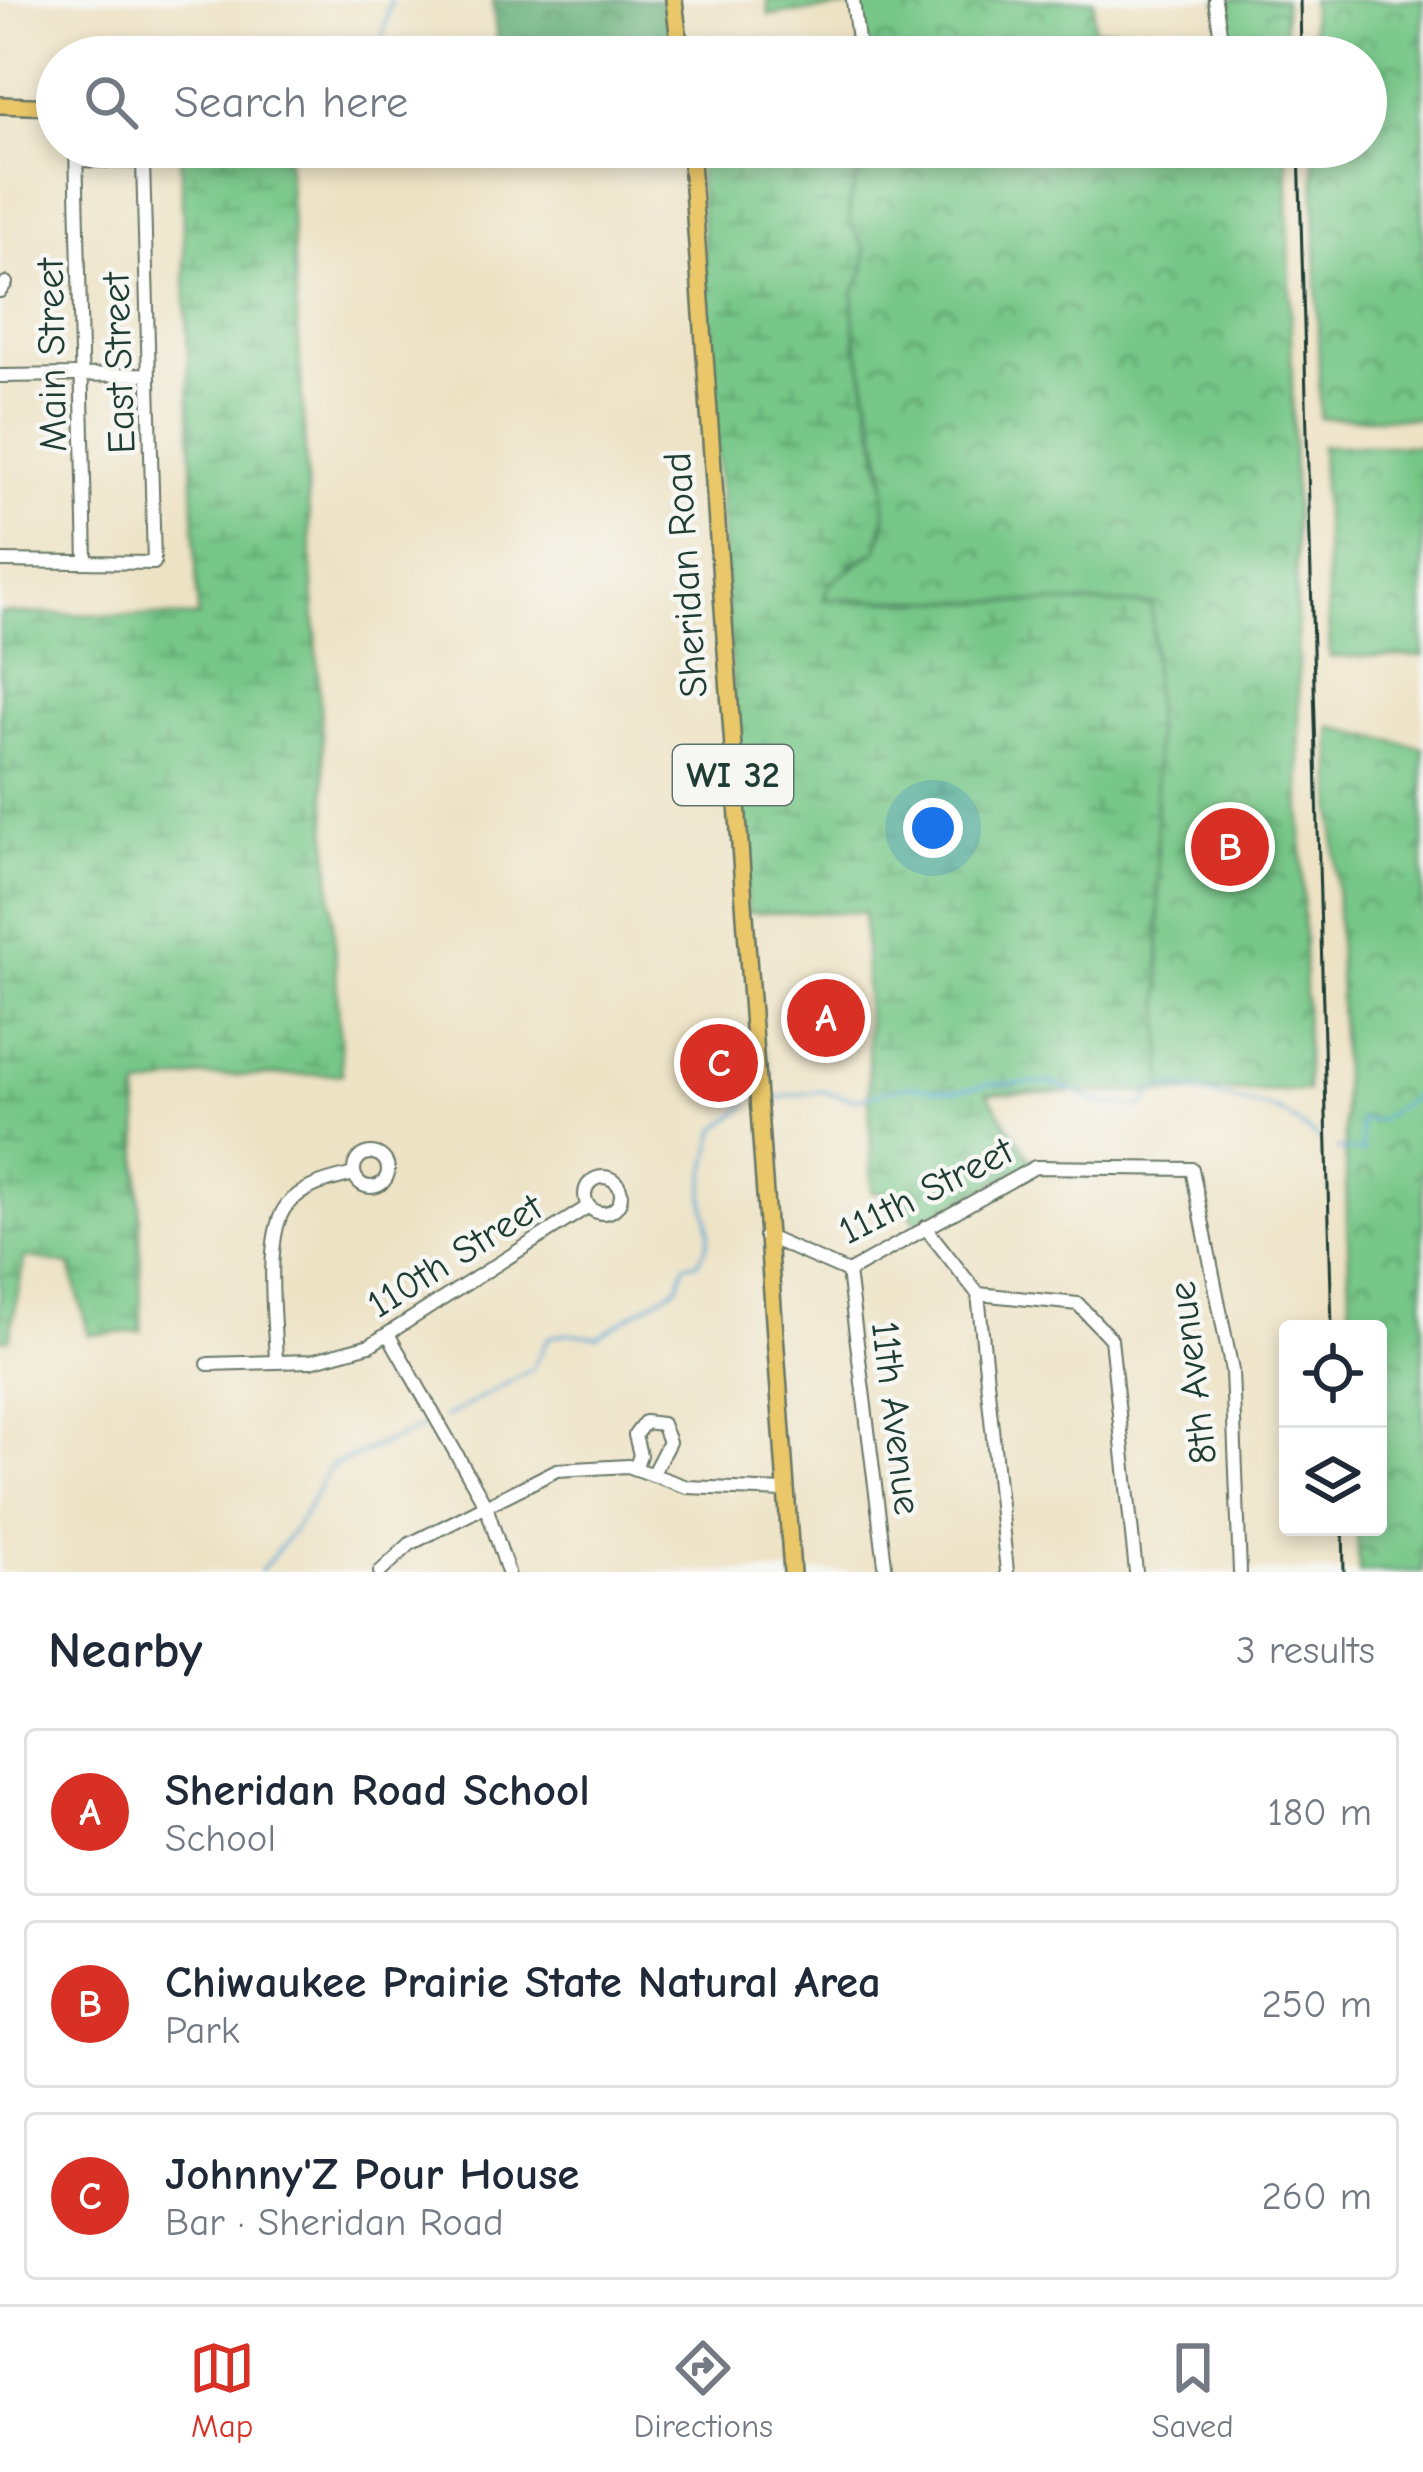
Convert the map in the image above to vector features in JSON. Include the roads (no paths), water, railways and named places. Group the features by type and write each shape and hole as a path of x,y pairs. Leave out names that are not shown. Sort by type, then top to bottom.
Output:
{"main road":[{"path":"674,0 678,36"},
{"path":"0,105 36,106"},
{"name":"Sheridan Road","path":"691,168 792,1572"}],"street":[{"path":"853,0 857,36"},
{"path":"1215,0 1221,36"},
{"name":"Main Street","path":"77,168 86,562"},
{"name":"East Street","path":"86,562 154,563 142,168"},
{"path":"0,376 149,374"},
{"path":"0,561 86,562"},
{"name":"111th Street","path":"765,1236 848,1272 1036,1167 1192,1169"},
{"name":"8th Avenue","path":"1192,1169 1232,1372 1240,1572"},
{"path":"275,1362 274,1233 286,1206 313,1185 354,1174"},
{"name":"110th Street","path":"208,1364 311,1361 370,1346 589,1206"},
{"path":"925,1227 978,1294 1007,1572"},
{"name":"11th Avenue","path":"848,1272 886,1572"},
{"path":"978,1294 1078,1304 1111,1340 1136,1572"},
{"path":"388,1334 486,1506 508,1572"},
{"path":"635,1469 640,1455 635,1435 645,1422 662,1424 669,1442 652,1475"},
{"path":"380,1572 410,1544 557,1470 635,1469 687,1487 785,1491"}],"waterway":[{"path":"383,36 391,0"},
{"path":"764,1100 821,1091 855,1099 907,1086 956,1091 990,1084 1052,1083 1103,1104 1141,1107 1158,1088 1179,1087 1280,1111 1320,1139"},
{"path":"1337,1149 1363,1152 1359,1120 1379,1120 1423,1090"},
{"path":"444,1418 531,1370 549,1337 569,1333 597,1337 678,1286 685,1264 697,1263 708,1242 704,1189 716,1130 748,1105"},
{"path":"260,1572 299,1523 330,1467 431,1423"}],"railway":[{"path":"1300,0 1301,36"},
{"path":"1300,168 1332,1320"},
{"path":"1343,1536 1344,1572"}],"place":[{"name":"Chiwaukee Prairie State Natural Area","path":"1230,847"},
{"name":"Sheridan Road School","path":"826,1018"},
{"name":"Johnny'Z Pour House","path":"719,1063"}]}
